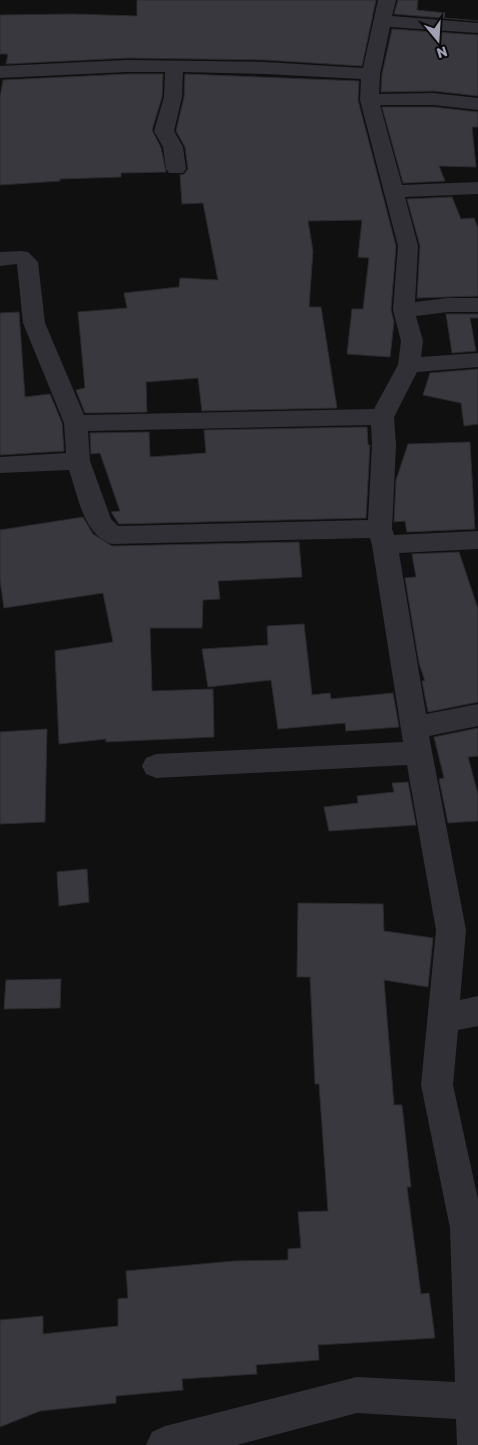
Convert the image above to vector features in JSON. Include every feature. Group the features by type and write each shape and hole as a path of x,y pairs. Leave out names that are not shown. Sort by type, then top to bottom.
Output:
{"street":[{"path":"476,1445 472,1226 437,1085 451,930 416,741 383,537 384,445 382,417 409,365 412,342 404,310 408,246 369,100 371,74 385,11 478,28"},
{"path":"0,72 128,66 265,68 371,74"},
{"path":"174,67 173,97 164,131 173,147 176,169"},
{"path":"369,100 434,99 478,104"},
{"path":"393,191 478,188"},
{"path":"0,259 20,257 27,262 34,323 76,423 78,461 100,523 112,535 383,537 478,540"},
{"path":"404,310 448,305 478,306"},
{"path":"409,365 478,360"},
{"path":"76,423 382,417"},
{"path":"0,464 78,461"},
{"path":"156,766 416,741 478,715"},
{"path":"443,1018 478,1011"},
{"path":"165,1445 357,1395 474,1402"}],"building":[{"path":"137,0 376,0 362,66 265,60 127,58 6,64 8,54 0,54 0,15 72,14 137,16"},
{"path":"398,0 418,0 417,10 445,13 444,18 478,21 394,14"},
{"path":"392,29 478,35 478,96 434,91 381,92 382,74"},
{"path":"163,74 162,97 152,130 161,148 166,172 121,173 121,177 60,179 60,181 0,185 0,97 3,80"},
{"path":"185,74 359,81 358,100 396,246 391,310 394,322 390,357 347,354 352,309 363,309 369,258 358,257 362,220 308,221 313,251 309,307 321,307 337,408 202,411 198,378 146,382 147,412 85,413 76,390 85,388 78,312 127,308 124,293 179,287 180,278 218,280 203,203 182,204 180,175 184,174 188,169 185,147 176,131 184,97"},
{"path":"382,107 434,107 478,112 478,127 472,127 476,167 439,166 445,181 403,183"},
{"path":"452,197 461,219 474,218 478,228 478,296 417,298 420,246 407,199"},
{"path":"19,312 25,397 50,394 62,423 64,451 0,455 0,313"},
{"path":"446,314 478,314 478,318 470,318 476,351 452,353"},
{"path":"478,369 478,424 464,426 461,403 423,395 430,373"},
{"path":"367,427 368,445 370,445 366,518 119,524 111,512 120,511 100,453 91,454 90,433 149,432 150,457 206,453 204,430"},
{"path":"470,442 475,529 407,532 405,521 394,522 396,480 408,444"},
{"path":"83,517 93,534 112,546 299,542 302,577 218,581 220,599 203,600 202,628 150,628 152,691 213,689 214,737 106,742 106,739 59,744 55,651 113,642 103,593 4,608 0,580 0,530"},
{"path":"459,552 478,609 478,702 428,712 422,681 425,681 419,663 405,578 416,577 412,554"},
{"path":"304,624 312,695 330,693 331,699 393,693 399,727 346,731 345,723 278,729 271,680 208,687 202,649 268,645 267,626"},
{"path":"478,728 478,756 468,757 478,794 478,821 448,823 439,779 444,778 434,737"},
{"path":"47,729 45,822 0,824 0,732"},
{"path":"408,782 416,825 329,831 324,807 358,803 357,796 394,792 392,783"},
{"path":"87,869 89,902 59,906 57,872"},
{"path":"298,903 383,904 384,931 433,938 428,987 384,980 394,1105 402,1105 411,1187 407,1187 421,1294 429,1293 435,1338 318,1345 319,1360 256,1365 257,1374 182,1379 183,1390 116,1396 116,1403 40,1411 0,1427 0,1320 43,1316 43,1334 118,1326 118,1299 128,1298 126,1271 234,1261 288,1260 288,1249 301,1248 298,1212 328,1211 319,1084 315,1084 310,977 297,977"},
{"path":"61,979 60,1008 4,1009 6,980"}]}
